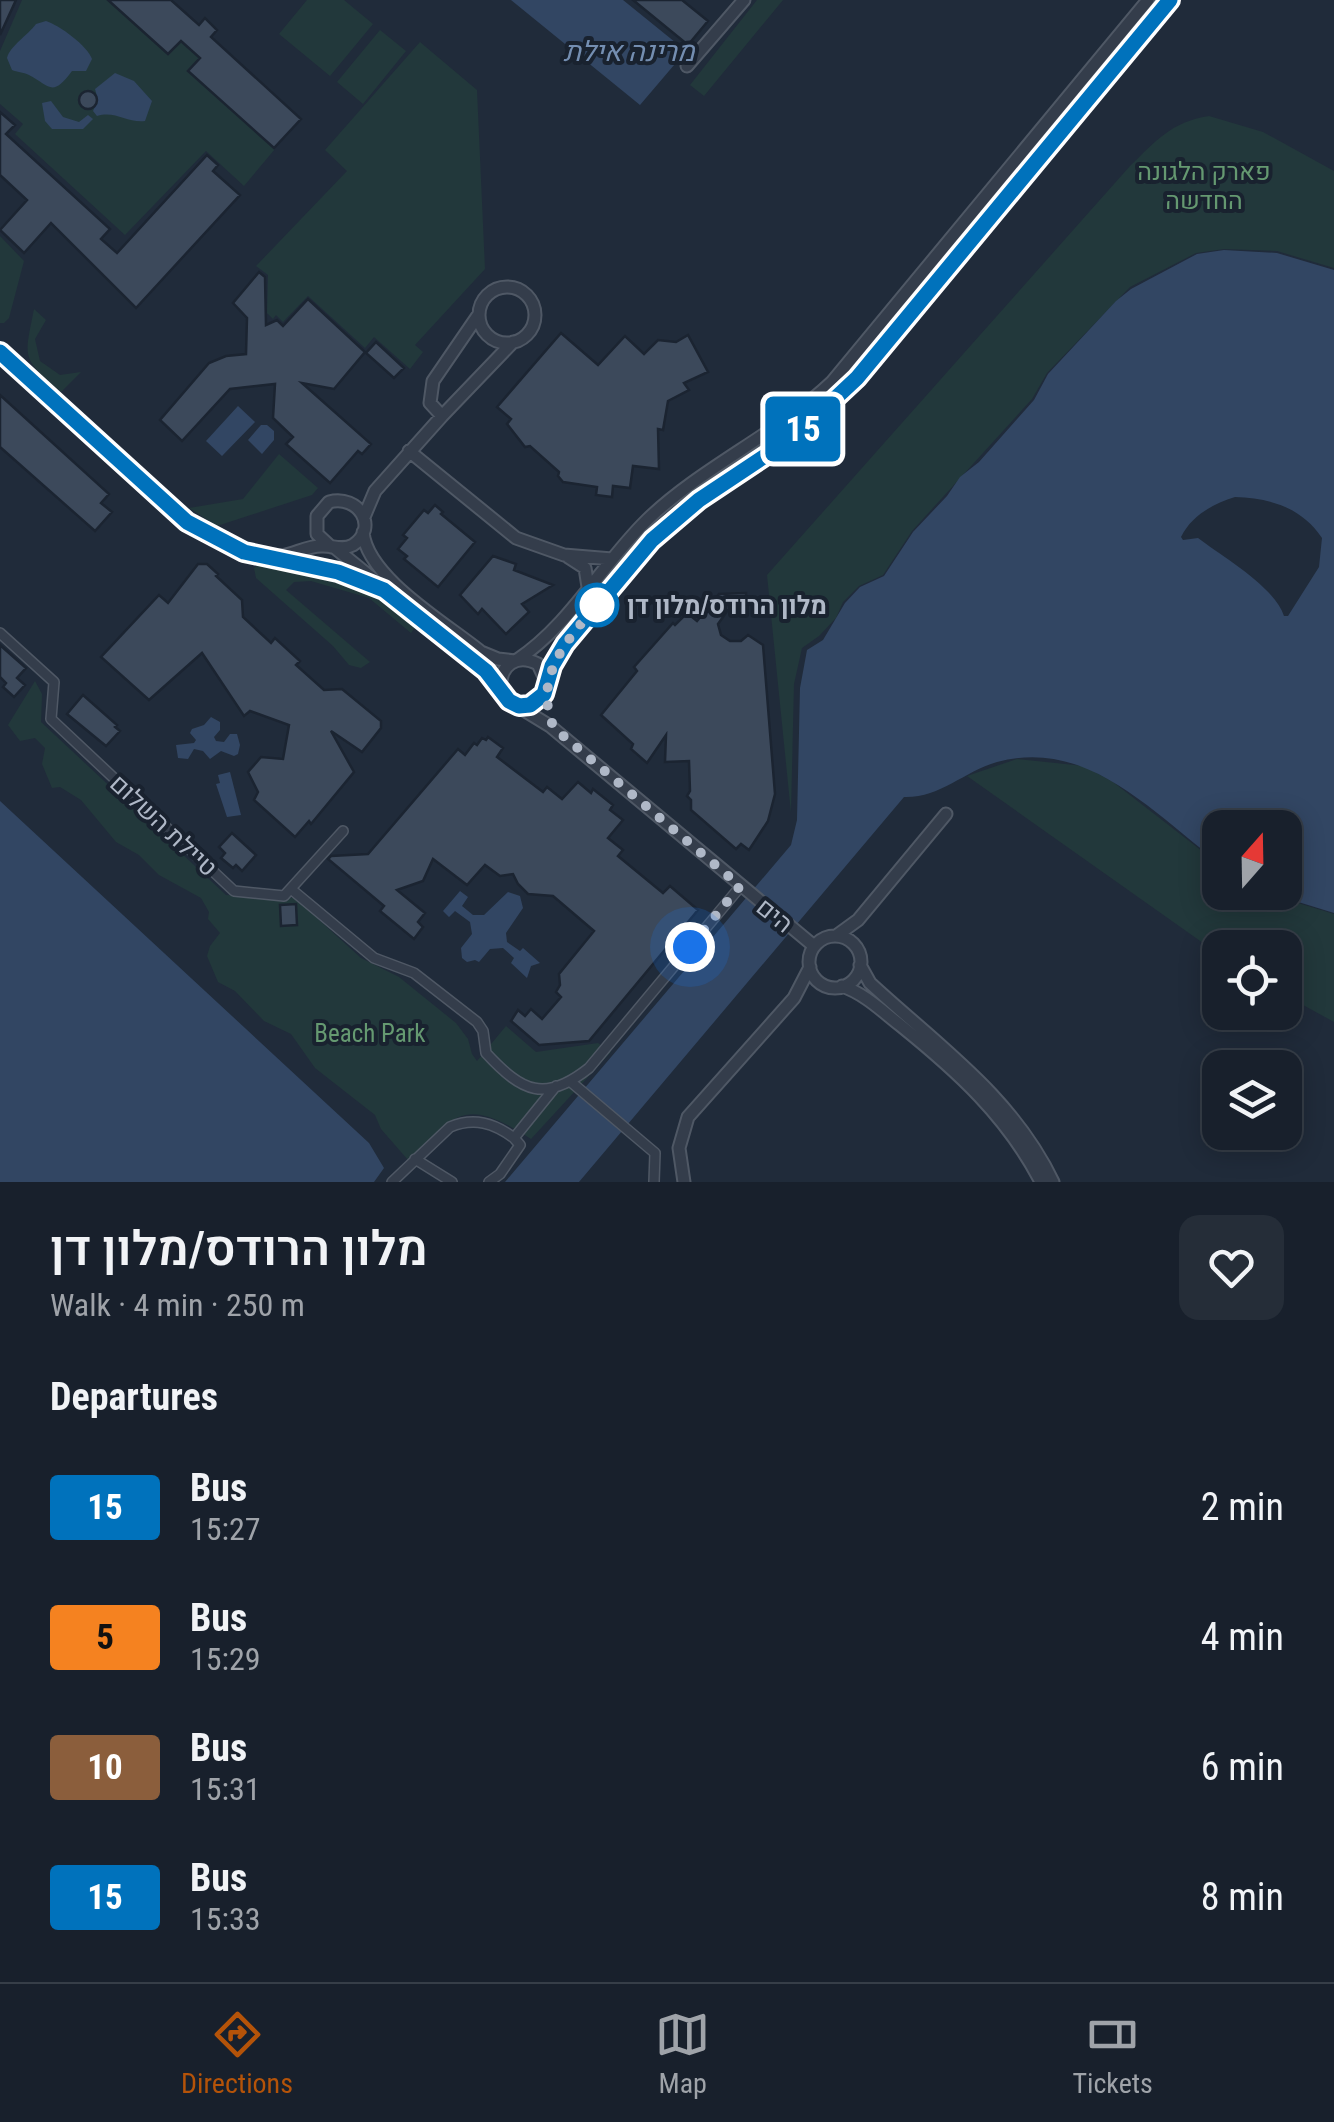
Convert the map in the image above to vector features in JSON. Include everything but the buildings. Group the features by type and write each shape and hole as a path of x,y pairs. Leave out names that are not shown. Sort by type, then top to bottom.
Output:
{"street":[{"path":"687,66 744,0"},
{"path":"500,689 503,671 543,640 663,506 785,422 832,382 1148,0"},
{"path":"374,491 360,498 326,504 316,516 317,534 354,560 384,590 486,671 509,701 519,706 536,702 565,644 652,540 699,500 795,436 849,387 1170,0"},
{"path":"267,556 291,555 316,546 350,546 363,527 366,506 374,491 513,342 529,333 534,307 523,292 505,287 483,302 430,388 430,403 442,416"},
{"path":"479,314 488,336 504,343 513,342"},
{"path":"0,352 184,520 228,546 338,572 384,590"},
{"path":"409,451 504,531 564,555 612,559"},
{"path":"344,500 358,507 370,558 389,578 482,652 498,659 538,664 554,728"},
{"path":"564,555 585,568 588,588"},
{"name":"טיילת השלום","path":"0,633 54,682 51,719 234,891 284,896 291,889"},
{"name":"הים","path":"519,706 554,728 814,946"},
{"path":"684,1182 678,1148 688,1116 794,998 810,966 814,946 851,926 946,814"},
{"path":"342,831 291,889 374,958 414,973 477,1022 486,1053 536,1092 571,1082 589,1068 742,888"},
{"path":"873,902 863,923 858,951 860,965 870,983 969,1068 1000,1100 1030,1140 1054,1182"},
{"path":"836,936 847,939 858,951"},
{"path":"842,986 855,978 860,965"},
{"path":"810,966 824,985"},
{"path":"794,998 824,985 842,986 868,999 968,1082 996,1113 1041,1182"},
{"path":"571,1082 655,1152 654,1182"},
{"path":"514,1138 556,1086"},
{"path":"392,1182 450,1127 459,1123 488,1123 520,1145 500,1174 489,1182"},
{"path":"416,1159 452,1182"}],"green space":[{"path":"22,0 107,0 168,55 183,39 193,53 201,55 188,71 275,149 244,186 206,151 125,235 15,134 23,124 0,104 0,51"},
{"path":"307,0 344,0 373,24 330,76 279,34"},
{"path":"757,0 783,0 704,96 690,85"},
{"path":"380,30 406,51 363,104 337,82"},
{"path":"420,42 477,90 485,269 415,345 423,352 410,369 374,337 365,348 308,296 283,322 276,315 273,319 267,313 268,275 256,266 347,171 325,150"},
{"name":"פארק הלגונה החדשה","path":"1209,116 1263,132 1334,171 1334,268 1277,251 1224,249 1196,253 1130,287 1047,373 1032,399 912,531 883,575 859,586 843,602 836,618 802,648 794,684 791,813 767,575 1130,166 1174,128"},
{"path":"0,236 24,261 9,318 4,323 0,323"},
{"path":"34,309 46,320 35,339 40,361 60,375 81,372 61,392 38,371 29,356"},
{"path":"279,454 318,488 312,495 217,526 189,508 243,499"},
{"path":"261,563 371,592 416,626 411,633 369,598 311,581 294,582 286,590 370,662 361,668 349,665 256,578 254,568"},
{"name":"Beach Park","path":"35,681 42,694 41,722 226,895 295,898 361,958 399,977 456,1023 477,1061 506,1026 536,1052 598,1043 611,1052 531,1139 491,1118 464,1115 439,1130 408,1160 381,1129 375,1115 315,1068 291,1034 264,1021 235,991 218,982 207,956 220,933 208,919 209,912 201,898 159,875 139,855 116,842 81,800 60,787 52,788 42,764 45,748 35,738 20,741 8,725"},
{"path":"1017,759 1084,766 1113,782 1202,851 1202,910 1302,910 1302,904 1334,914 1334,1022 1302,1004 1302,930 1202,930 1202,942 967,776"}],"water":[{"name":"מרינה אילת","path":"511,0 623,0 686,51 640,105"},
{"path":"46,21 72,37 92,59 86,71 72,71 55,87 12,70 7,58 36,24"},
{"path":"115,73 134,81 152,101 145,121 97,116 93,111 98,100 95,89"},
{"path":"51,101 63,117 79,122 88,115 93,119 83,129 52,129 45,121 42,103"},
{"path":"1224,250 1277,253 1334,270 1334,913 1302,903 1302,810 1202,810 1202,849 1144,803 1090,770 1061,760 1030,757 997,762 940,789 904,797 579,1182 505,1182 791,845 797,820 800,688 807,650 823,640 845,603 860,587 884,576 913,532 1034,400 1048,374 1131,289 1197,254","holes":["1235,497 1273,503 1305,519 1322,538 1319,567 1288,616 1284,616 1270,594 1234,563 1198,538 1181,537 1197,517"]},
{"path":"238,406 255,422 222,456 206,441"},
{"path":"261,425 274,431 274,440 262,454 248,440"},
{"path":"211,717 220,722 216,741 224,742 230,734 237,734 238,754 221,751 210,759 203,751 194,749 188,759 178,758 176,745 194,743 192,729 204,725"},
{"path":"230,772 241,815 227,817 216,784 220,783 218,775"},
{"path":"0,801 369,1143 384,1168 374,1182 0,1182"},
{"path":"460,891 468,897 462,906 473,915 484,915 508,892 520,896 523,908 506,933 507,942 520,951 523,948 540,963 531,966 527,978 511,963 514,958 503,948 490,949 479,962 462,958 461,948 472,934 470,922 455,911 449,917 443,911"}],"bus line":[{"name":"15","path":"0,352 187,522 244,552 338,572 384,590 486,671 509,701 519,706 530,705 544,694 552,666 565,644 652,540 682,512 795,436 842,395 1170,0"}],"place":[{"name":"מלון הרודס/מלון דן","path":"597,605"}],"route":[{"path":"597,605 606,594 555,659 545,694 546,710 554,728 740,886 690,947"}]}
